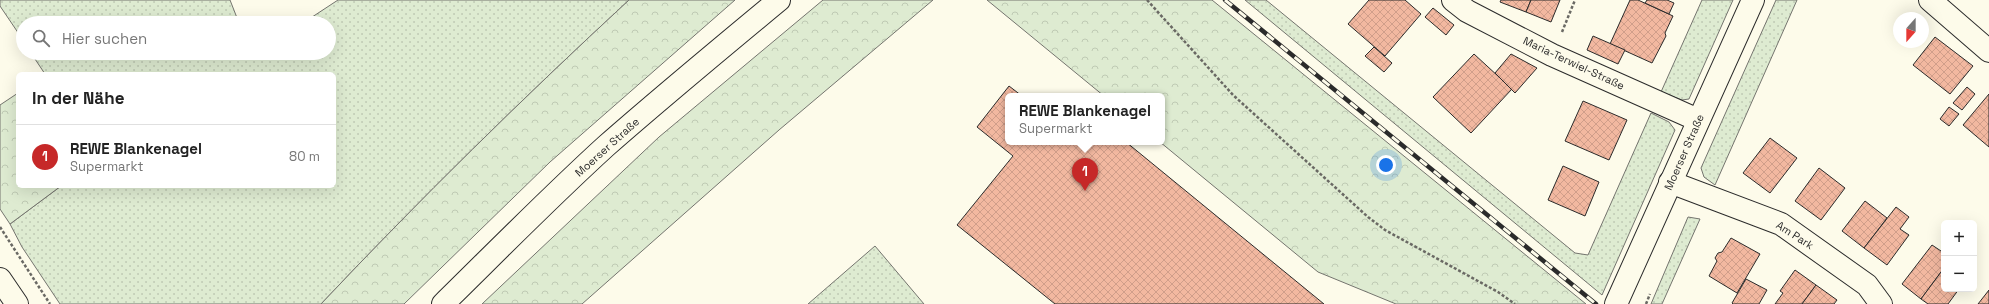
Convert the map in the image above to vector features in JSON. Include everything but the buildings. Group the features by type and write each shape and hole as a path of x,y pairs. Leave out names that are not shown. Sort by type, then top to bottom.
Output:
{"street":[{"name":"Moerser Straße","path":"443,304 606,147 718,50 779,0"},
{"name":"Maria-Terwiel-Straße","path":"1453,0 1467,11 1552,55 1698,120"},
{"name":"Moerser Straße","path":"1616,304 1753,0"},
{"path":"1930,0 1989,51"},
{"name":"Am Park","path":"1670,182 1780,224 1867,285 1881,304"},
{"path":"0,279 17,304"}],"path":[{"path":"1147,0 1233,95 1368,217 1385,230 1498,292 1515,304"},
{"path":"1552,55 1575,0"},
{"path":"0,227 50,304"}],"green space":[{"path":"0,0 230,0 236,16 16,16 16,30 0,6"},
{"path":"338,0 629,0 472,149 321,304 60,304 22,247 10,224 58,188 336,188 336,72 44,72 36,60 336,60 336,16 314,16"},
{"path":"629,0 735,0 550,162 404,304 321,304 472,149"},
{"path":"823,0 933,0 779,130 582,304 482,304 659,137"},
{"path":"987,0 1212,0 1586,304 1396,304 1318,272 1164,145 1165,145 1165,93 1100,93"},
{"path":"1245,0 1266,0 1575,253 1588,255 1651,113 1669,122 1675,130 1602,295"},
{"path":"1702,0 1733,0 1689,99 1682,100 1661,92"},
{"path":"1776,0 1797,0 1715,185 1704,177 1701,168"},
{"path":"16,94 16,188 58,188 10,224 0,209 0,105"},
{"path":"1688,217 1700,219 1662,304 1651,304"},
{"path":"875,246 924,304 808,304"}],"railway":[{"path":"1225,0 1596,304"}],"place":[{"name":"REWE Blankenagel","path":"1085,191"}]}
